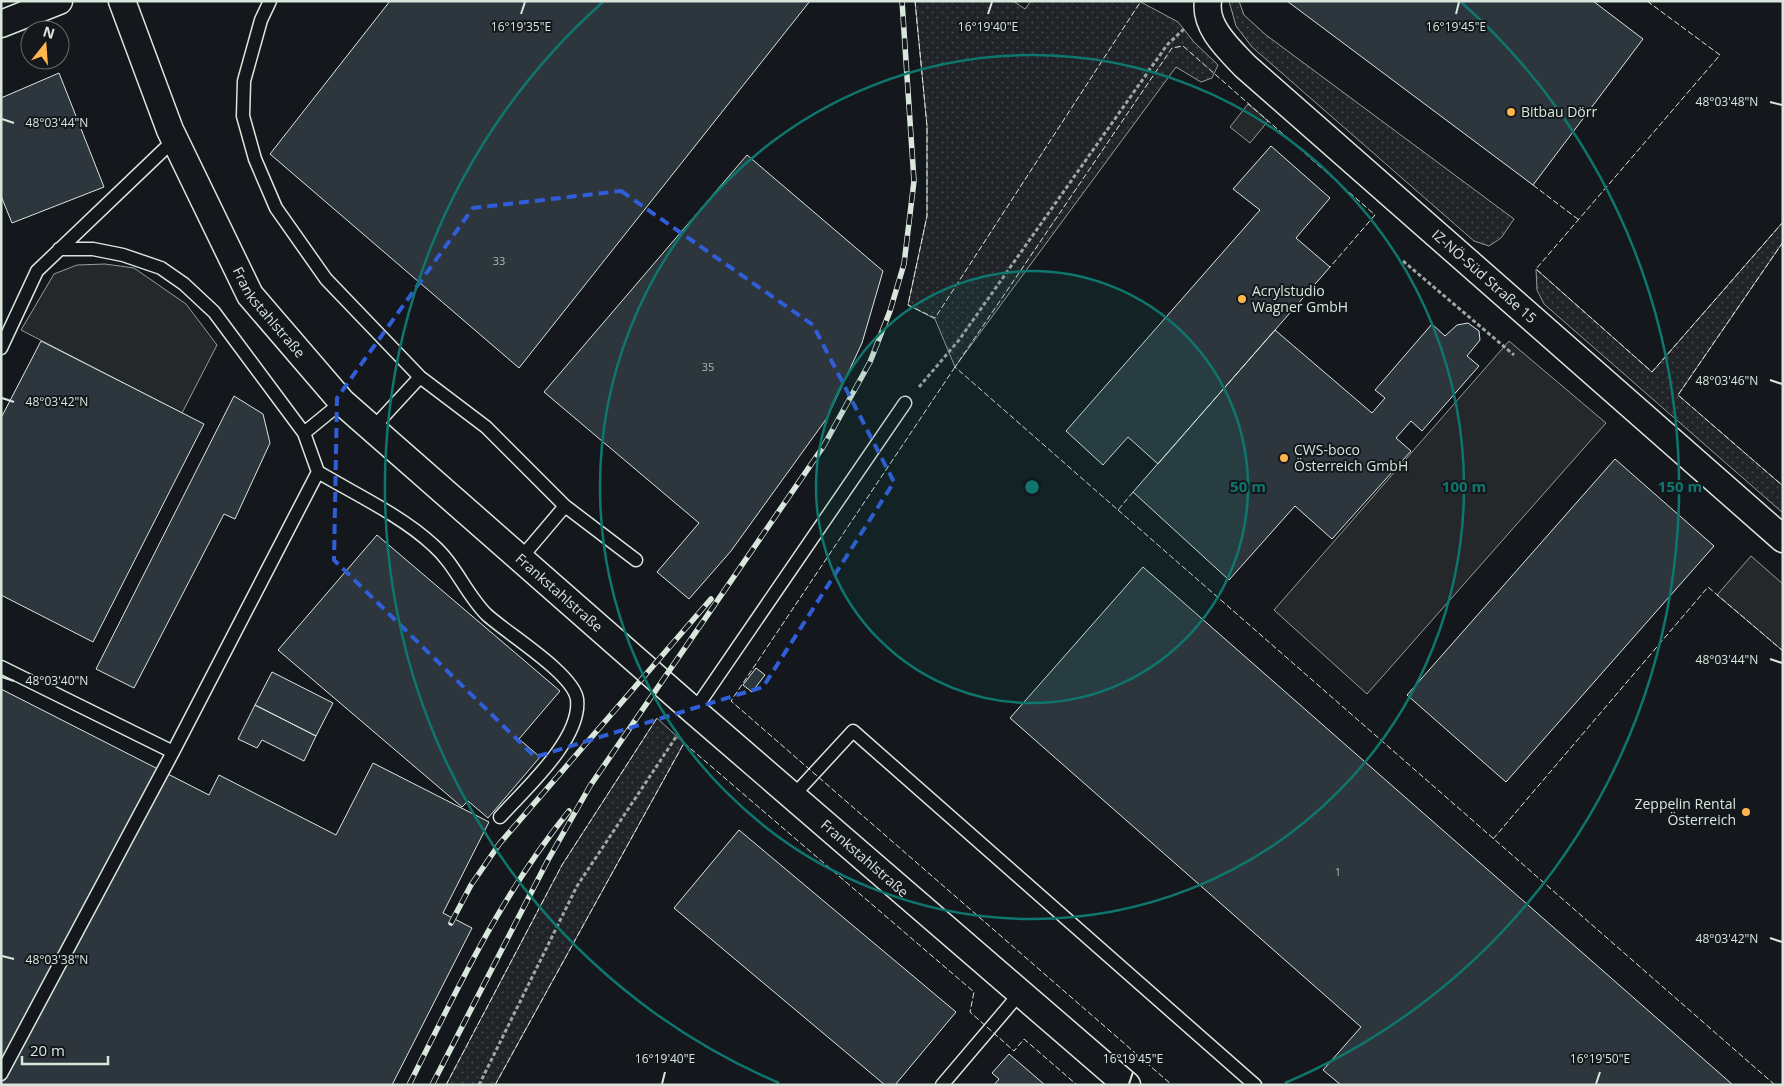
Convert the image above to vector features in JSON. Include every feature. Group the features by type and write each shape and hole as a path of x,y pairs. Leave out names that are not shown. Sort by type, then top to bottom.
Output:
{"street":[{"path":"1,24 59,1"},
{"name":"Frankstahlstraße","path":"122,1 175,139 250,295 342,402 694,711 794,795 1127,1085"},
{"name":"IZ-NÖ-Süd Straße 15","path":"1207,4 1216,34 1244,66 1783,539"}],"lane":[{"path":"270,1 261,20 244,81 243,116 255,159 276,208 326,279 420,377 486,427 565,506 636,560"},
{"path":"1,348 37,271 175,139"},
{"path":"59,249 94,249 123,255 160,268 184,284 214,312 304,433 318,472 434,545 486,614 562,675 577,698 574,725 562,747 500,818"},
{"path":"372,428 420,377"},
{"path":"304,433 342,402"},
{"path":"694,711 905,403"},
{"path":"1,1074 173,752 318,472"},
{"path":"521,558 565,506"},
{"path":"1,667 173,752"},
{"path":"794,795 853,731 1255,1085"},
{"path":"942,1085 1021,992"}],"path":[{"path":"905,403 959,340 1167,46 1207,4"},
{"path":"1403,261 1514,355"},
{"path":"479,1085 577,886 694,711"}],"highlighted area":[{"path":"621,191 813,325 894,482 763,687 535,757 334,560 337,398 473,208"}],"shaded area":[{"path":"915,1 1013,1 1025,9 1031,1 1139,1 1178,22 1194,42 1218,65 1212,78 1201,82 1176,67 955,367 935,319 908,305 927,216 927,126"},
{"path":"1229,1 1239,1 1244,15 1266,35 1514,219 1501,238 1489,246 1474,241 1252,47 1236,26"},
{"path":"1248,104 1268,121 1250,143 1230,127"},
{"path":"1783,222 1783,242 1678,395 1783,486 1783,513 1544,304 1537,290 1536,269 1652,372"},
{"path":"105,264 134,268 186,304 217,345 182,413 21,330 54,274 77,265"},
{"path":"1509,341 1606,423 1367,694 1274,610"},
{"path":"1751,556 1783,584 1783,651 1717,595"},
{"path":"657,718 684,743 495,1085 446,1085 562,865"}],"building":[{"path":"390,1 810,1 519,368 270,154"},
{"name":"Bitbau Dörr","path":"1287,1 1593,1 1643,39 1533,185"},
{"path":"59,73 104,187 12,223 1,196 1,98"},
{"name":"Acrylstudio Wagner GmbH","path":"1271,146 1330,198 1296,238 1330,267 1158,464 1128,437 1103,465 1066,431 1260,210 1233,189"},
{"path":"747,155 883,271 862,343 827,418 731,551 689,599 657,572 699,523 544,392"},
{"name":"CWS-boco Österreich GmbH","path":"1468,323 1479,331 1480,340 1467,356 1479,366 1422,431 1411,421 1396,438 1411,451 1332,539 1295,506 1229,580 1133,492 1275,330 1372,413 1385,398 1375,390 1432,324 1445,336 1457,325"},
{"path":"41,341 204,424 93,642 1,595 1,418"},
{"path":"234,396 263,414 270,443 235,519 224,514 134,688 96,669"},
{"path":"1615,459 1714,546 1506,782 1407,695"},
{"path":"377,535 560,691 519,739 540,757 488,818 468,801 462,807 278,650"},
{"path":"1143,567 1733,1085 1341,1085 1323,1070 1361,1027 1010,718"},
{"path":"756,668 765,675 752,692 743,685"},
{"path":"272,672 333,703 316,736 255,705"},
{"path":"1,689 209,795 219,775 336,835 373,763 489,822 443,913 472,928 392,1085 1,1085"},
{"path":"255,705 316,736 304,761 262,740 257,748 238,739"},
{"path":"739,830 956,1012 895,1085 885,1085 674,908"},
{"path":"1009,1054 1045,1085 994,1085 999,1079 992,1073"}],"railway":[{"path":"432,1085 548,860 590,786 823,447 870,362 890,311 904,264 914,181 902,1"},
{"path":"451,923 471,885 500,843 711,599"},
{"path":"409,1085 463,978 501,909 544,843 569,811"}],"fence":[{"path":"915,1 927,126 927,216 908,305 935,318 1141,1"},
{"path":"1647,1 1720,55 1536,269 1652,372 1783,222"},
{"path":"1133,492 1118,510 955,367 1172,48 1183,46 1375,215 1330,267"},
{"path":"1533,185 1579,220"},
{"path":"1783,242 1678,395 1783,486"},
{"path":"955,367 731,701 1172,1085"},
{"path":"1118,510 1775,1085"},
{"path":"1493,839 1708,587 1783,651"},
{"path":"446,1085 562,865 657,718"},
{"path":"495,1085 684,743 974,992 970,1012 1014,1051 1024,1039 1077,1085"}],"place":[{"name":"Bitbau Dörr","path":"1511,112"},
{"name":"Acrylstudio Wagner GmbH","path":"1242,299"},
{"name":"CWS-boco Österreich GmbH","path":"1284,458"},
{"name":"Zeppelin Rental Österreich","path":"1746,812"}]}
